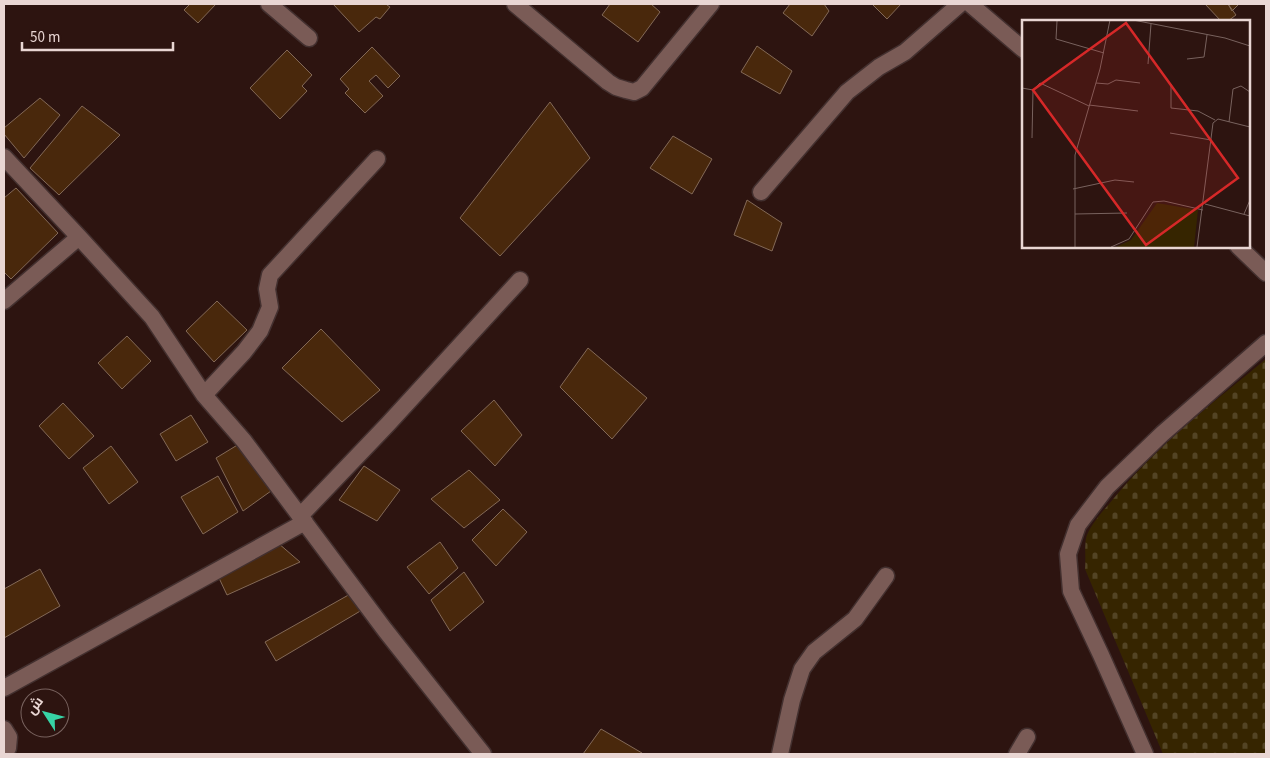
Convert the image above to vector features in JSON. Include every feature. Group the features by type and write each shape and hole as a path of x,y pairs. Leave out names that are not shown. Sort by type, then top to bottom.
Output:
{"street":[{"path":"269,4 309,38"},
{"path":"515,4 608,82 616,87 634,92 642,88 711,4"},
{"path":"761,192 847,92 879,68 905,52 960,4"},
{"path":"970,4 1022,48"},
{"path":"4,158 152,317 204,395 236,432 385,630 483,754"},
{"path":"204,395 244,352 260,331 270,308 268,289 270,275 377,159"},
{"path":"4,301 79,237"},
{"path":"1240,248 1266,273"},
{"path":"4,688 302,519 520,280"},
{"path":"1145,754 1071,591 1068,554 1078,525 1107,487 1162,434 1266,343"},
{"path":"780,754 792,700 802,670 814,652 855,619 886,576"},
{"path":"4,730 9,737 8,748 4,754"},
{"path":"1018,754 1028,737"}],"green space":[{"path":"1266,359 1266,754 1163,754 1085,569 1086,538 1099,515 1149,460 1187,425"}],"building":[{"path":"190,4 216,4 198,23 184,10"},
{"path":"333,4 388,4 390,7 380,19 376,17 359,32"},
{"path":"610,4 651,4 660,12 638,42 602,15"},
{"path":"790,4 824,4 829,11 812,36 783,13"},
{"path":"872,4 901,4 887,19"},
{"path":"1205,4 1228,4 1236,15 1229,20 1220,20"},
{"path":"1228,4 1239,4 1232,11"},
{"path":"757,46 792,71 780,94 741,72"},
{"path":"372,47 400,76 388,88 376,75 369,81 383,96 365,113 345,93 349,89 340,79"},
{"path":"287,50 312,75 302,86 307,91 280,119 250,88"},
{"path":"40,98 60,115 24,158 4,134 4,128"},
{"path":"550,102 590,158 500,256 460,218"},
{"path":"82,106 120,135 59,195 30,168"},
{"path":"673,136 712,159 692,194 650,168"},
{"path":"16,188 58,233 11,279 4,272 4,198"},
{"path":"747,200 782,223 772,251 734,235"},
{"path":"217,301 247,330 214,362 186,331"},
{"path":"321,329 380,390 342,422 282,368"},
{"path":"127,336 151,361 122,389 98,363"},
{"path":"588,348 647,398 612,439 560,387"},
{"path":"494,400 522,435 495,466 461,431"},
{"path":"63,403 94,436 69,459 39,426"},
{"path":"191,415 208,442 176,461 160,434"},
{"path":"244,441 271,491 243,511 216,458"},
{"path":"111,446 138,482 109,504 83,468"},
{"path":"364,466 400,490 377,521 339,500"},
{"path":"469,470 500,500 464,528 431,499"},
{"path":"218,476 238,512 203,534 181,497"},
{"path":"503,509 527,532 496,566 472,540"},
{"path":"440,542 458,568 429,594 407,567"},
{"path":"278,543 300,562 227,595 219,578"},
{"path":"40,569 60,606 4,638 4,589"},
{"path":"464,572 484,602 450,631 431,600"},
{"path":"352,593 362,610 276,661 265,642"},
{"path":"601,729 642,753 583,754"}]}
